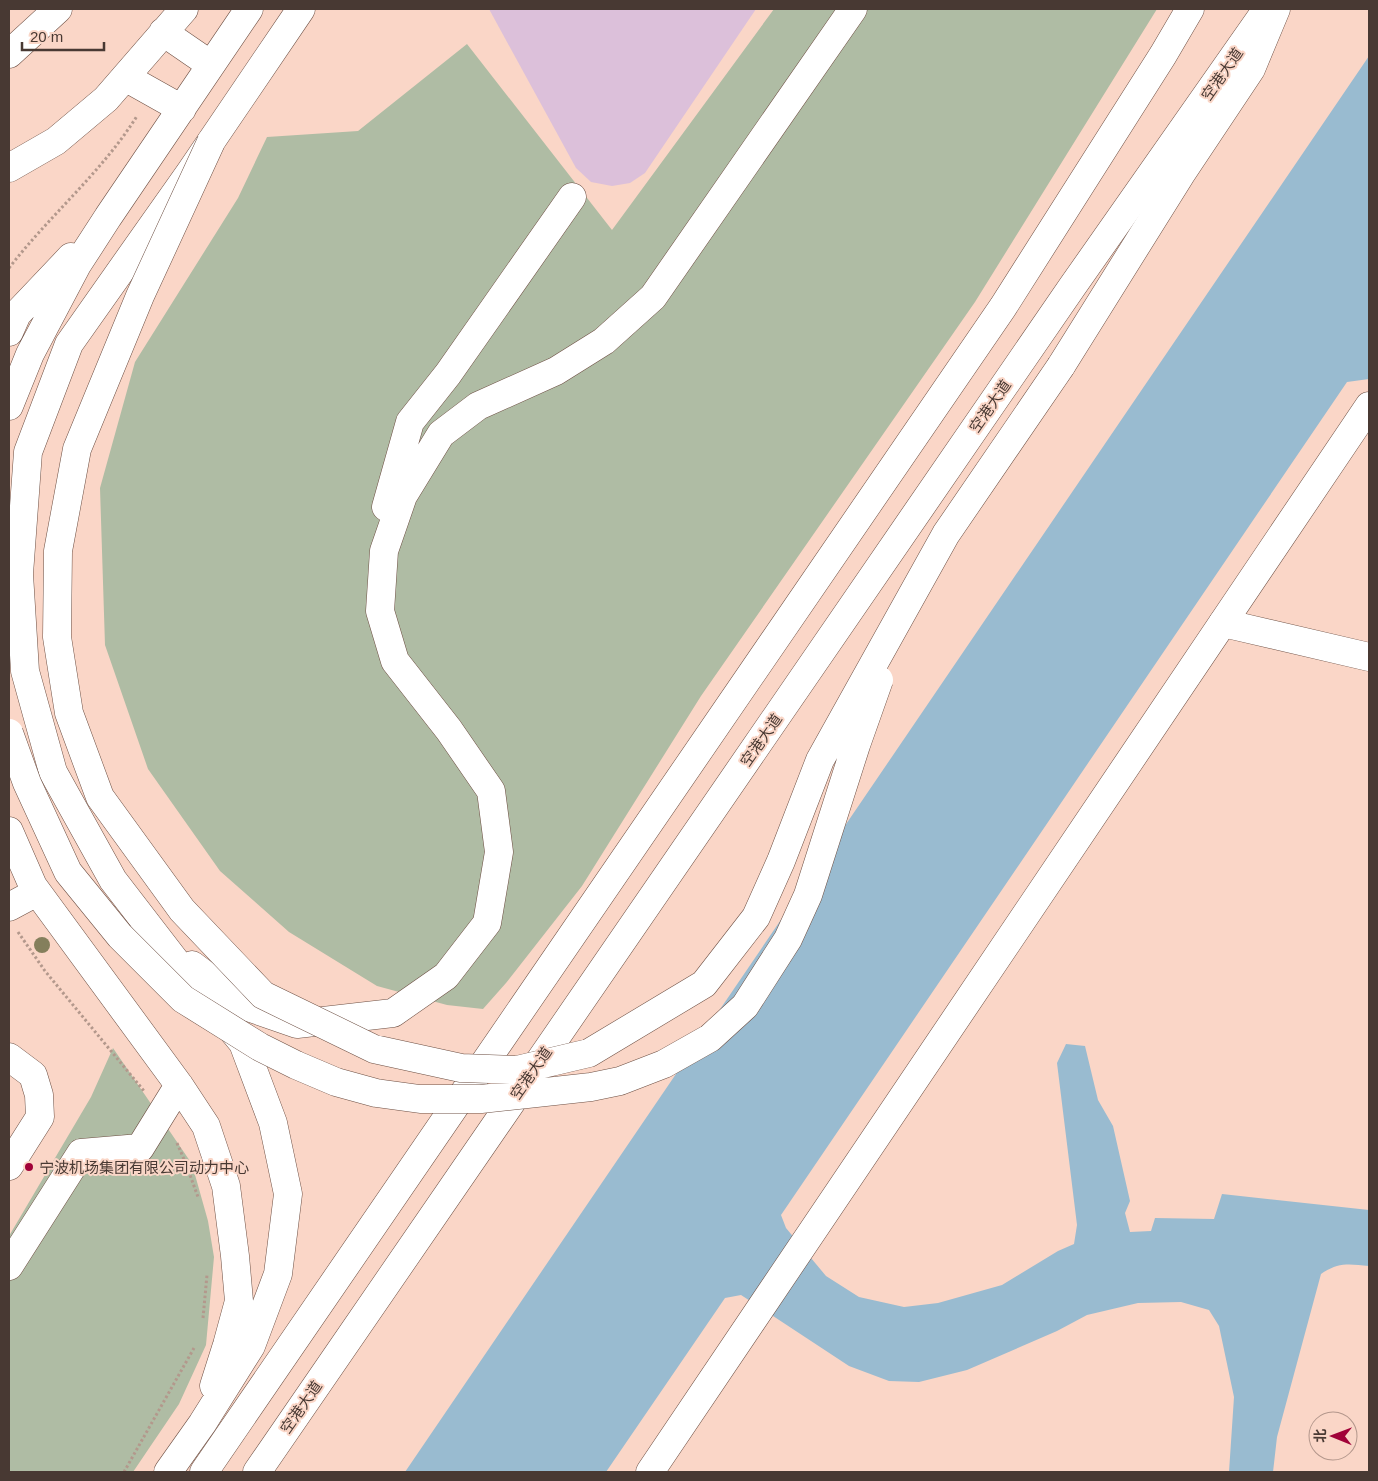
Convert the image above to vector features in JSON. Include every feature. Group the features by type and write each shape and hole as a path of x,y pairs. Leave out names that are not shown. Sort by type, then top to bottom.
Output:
{"main road":[{"path":"9,54 58,9"},
{"path":"9,168 56,141 106,99 184,9"},
{"path":"9,406 30,354 77,265 249,9"},
{"path":"168,1472 202,1424 251,1346 278,1274 288,1194 273,1123 243,1043 113,880 53,772 25,671 19,574 28,452 68,344 211,142 301,9"},
{"path":"263,65 322,9"},
{"path":"384,551 403,496 441,434 478,406 556,371 604,341 653,297 853,9"},
{"path":"204,1472 1003,307 1163,55 1190,9"},
{"name":"空港大道","path":"256,1472 1066,295 1267,9"},
{"path":"211,142 140,296 77,449 58,551 56,637 69,713 100,797 182,910 263,995 374,1049 461,1068 517,1070 589,1053 704,984 756,917 781,862 820,760 946,534 1061,366 1180,174 1251,69 1276,9"},
{"path":"163,32 211,65"},
{"path":"125,77 182,109"},
{"path":"159,940 248,1007 297,1024 393,1013 446,976 487,923 500,852 491,791 448,730 395,661 380,611 386,508 410,422 448,374 572,197"},
{"path":"9,332 17,314 108,217"},
{"path":"650,1472 1369,406"},
{"path":"9,733 26,783 68,872 120,936 183,999 260,1047 336,1082 376,1094 420,1099 482,1099 591,1087 620,1080 664,1064 710,1038 745,1006 788,939 808,895 879,680 946,534"},
{"path":"1223,623 1369,657"},
{"path":"9,831 37,892 179,1085 206,1126 226,1186 235,1256 238,1301 227,1345 202,1424"},
{"path":"11,917 37,892"},
{"path":"9,1057 33,1075 39,1095 40,1117 9,1166"},
{"path":"9,1266 81,1153 140,1148 179,1085"}],"path":[{"path":"9,268 30,240 102,163 152,92"},
{"path":"11,917 45,971 162,1112 186,1164 200,1204"},
{"path":"203,1324 207,1269"},
{"path":"124,1472 193,1351 196,1342"}],"green space":[{"path":"774,9 1157,9 975,302 701,696 582,886 506,983 483,1009 447,1005 377,986 289,932 220,871 148,769 105,645 100,488 135,362 238,198 267,137 358,131 467,44 612,230"},
{"path":"113,1048 192,1164 208,1221 214,1257 206,1345 179,1404 133,1472 9,1472 9,1236 91,1097"}],"water":[{"path":"1369,56 1369,379 1347,382 781,1215 786,1228 826,1276 859,1297 904,1307 938,1303 1002,1285 1058,1251 1074,1244 1077,1225 1057,1063 1066,1044 1085,1046 1098,1100 1113,1126 1130,1201 1125,1213 1130,1232 1151,1231 1155,1218 1214,1219 1222,1194 1369,1210 1369,1266 1338,1266 1321,1274 1277,1437 1273,1472 1229,1472 1234,1397 1219,1326 1209,1310 1181,1302 1138,1303 1087,1315 1057,1331 967,1370 919,1382 889,1381 849,1366 741,1295 725,1298 606,1472 405,1472"}],"building":[{"path":"489,9 756,9 645,173 630,183 612,186 591,182 576,168"}],"place":[{"name":"宁波机场集团有限公司动力中心","path":"29,1167"}]}
